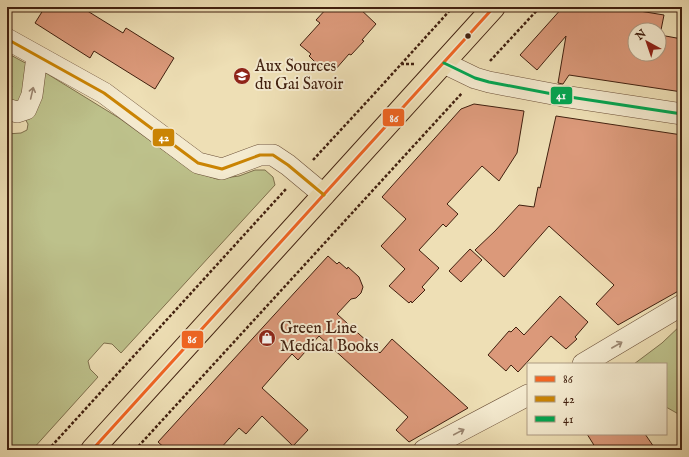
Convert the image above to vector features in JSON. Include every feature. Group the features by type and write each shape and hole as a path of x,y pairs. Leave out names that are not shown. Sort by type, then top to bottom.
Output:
{"main road":[{"path":"92,450 494,7"}],"street":[{"path":"7,39 104,93 198,163 222,169 260,155 273,156 300,174 324,195"},
{"path":"7,109 17,112 26,109 32,95 38,56"},
{"path":"444,63 475,78 563,96 682,114"},
{"path":"585,363 682,305"},
{"path":"424,450 527,395"}],"path":[{"path":"48,450 452,7"},
{"path":"135,450 540,7"}],"green space":[{"path":"7,53 29,65 21,102 7,101 7,94 12,86 7,82"},
{"path":"41,70 119,118 192,171 217,179 239,176 255,170 265,170 273,177 275,185 121,353 112,344 104,343 88,361 90,369 98,377 32,450 7,450 7,134 21,133 27,130 28,124 24,117"},
{"path":"682,324 682,416 667,408 667,363 635,363 662,343"}],"building":[{"path":"45,7 81,7 123,33 126,28 174,58 155,89 94,51 90,58 35,23"},
{"path":"328,7 358,7 376,24 362,40 364,41 351,55 349,54 335,70 327,63 321,68 309,56 311,54 300,45 320,23 316,20"},
{"path":"563,7 615,7 664,15 663,22 627,22 627,62 667,62 667,36 682,39 682,92 569,75 563,84 558,83 566,36 537,70 520,55"},
{"path":"474,104 524,111 517,153 499,181 482,166 447,204 458,214 446,227 443,224 419,250 439,268 422,287 425,290 412,303 411,301 409,303 389,286 405,269 381,246 406,219 382,197 461,109"},
{"path":"556,116 682,135 682,289 618,325 596,304 614,285 549,226 504,277 475,250 519,205 534,207 538,187 540,188"},
{"path":"470,249 482,260 461,282 449,271"},
{"path":"328,256 337,264 339,262 347,269 348,267 359,277 363,287 361,293 356,298 351,299 337,314 380,353 392,339 468,408 409,442 396,430 408,417 319,336 298,360 292,354 262,388 308,430 293,446 262,416 246,434 239,428 219,450 167,450 158,442"},
{"path":"560,296 588,322 575,337 577,339 566,349 551,336 518,372 511,365 506,371 488,355 509,331 511,332 516,327 524,335"},
{"path":"588,435 646,435 656,450 597,450"}],"transit line":[{"name":"86","path":"92,450 494,7"},
{"name":"42","path":"7,39 104,93 198,163 222,169 260,155 273,155 288,165 324,195"},
{"name":"41","path":"444,63 475,78 489,82 563,96 682,114"}],"place":[{"name":"Aux Sources du Gai Savoir","path":"242,76"},
{"name":"Green Line Medical Books","path":"267,338"}]}
